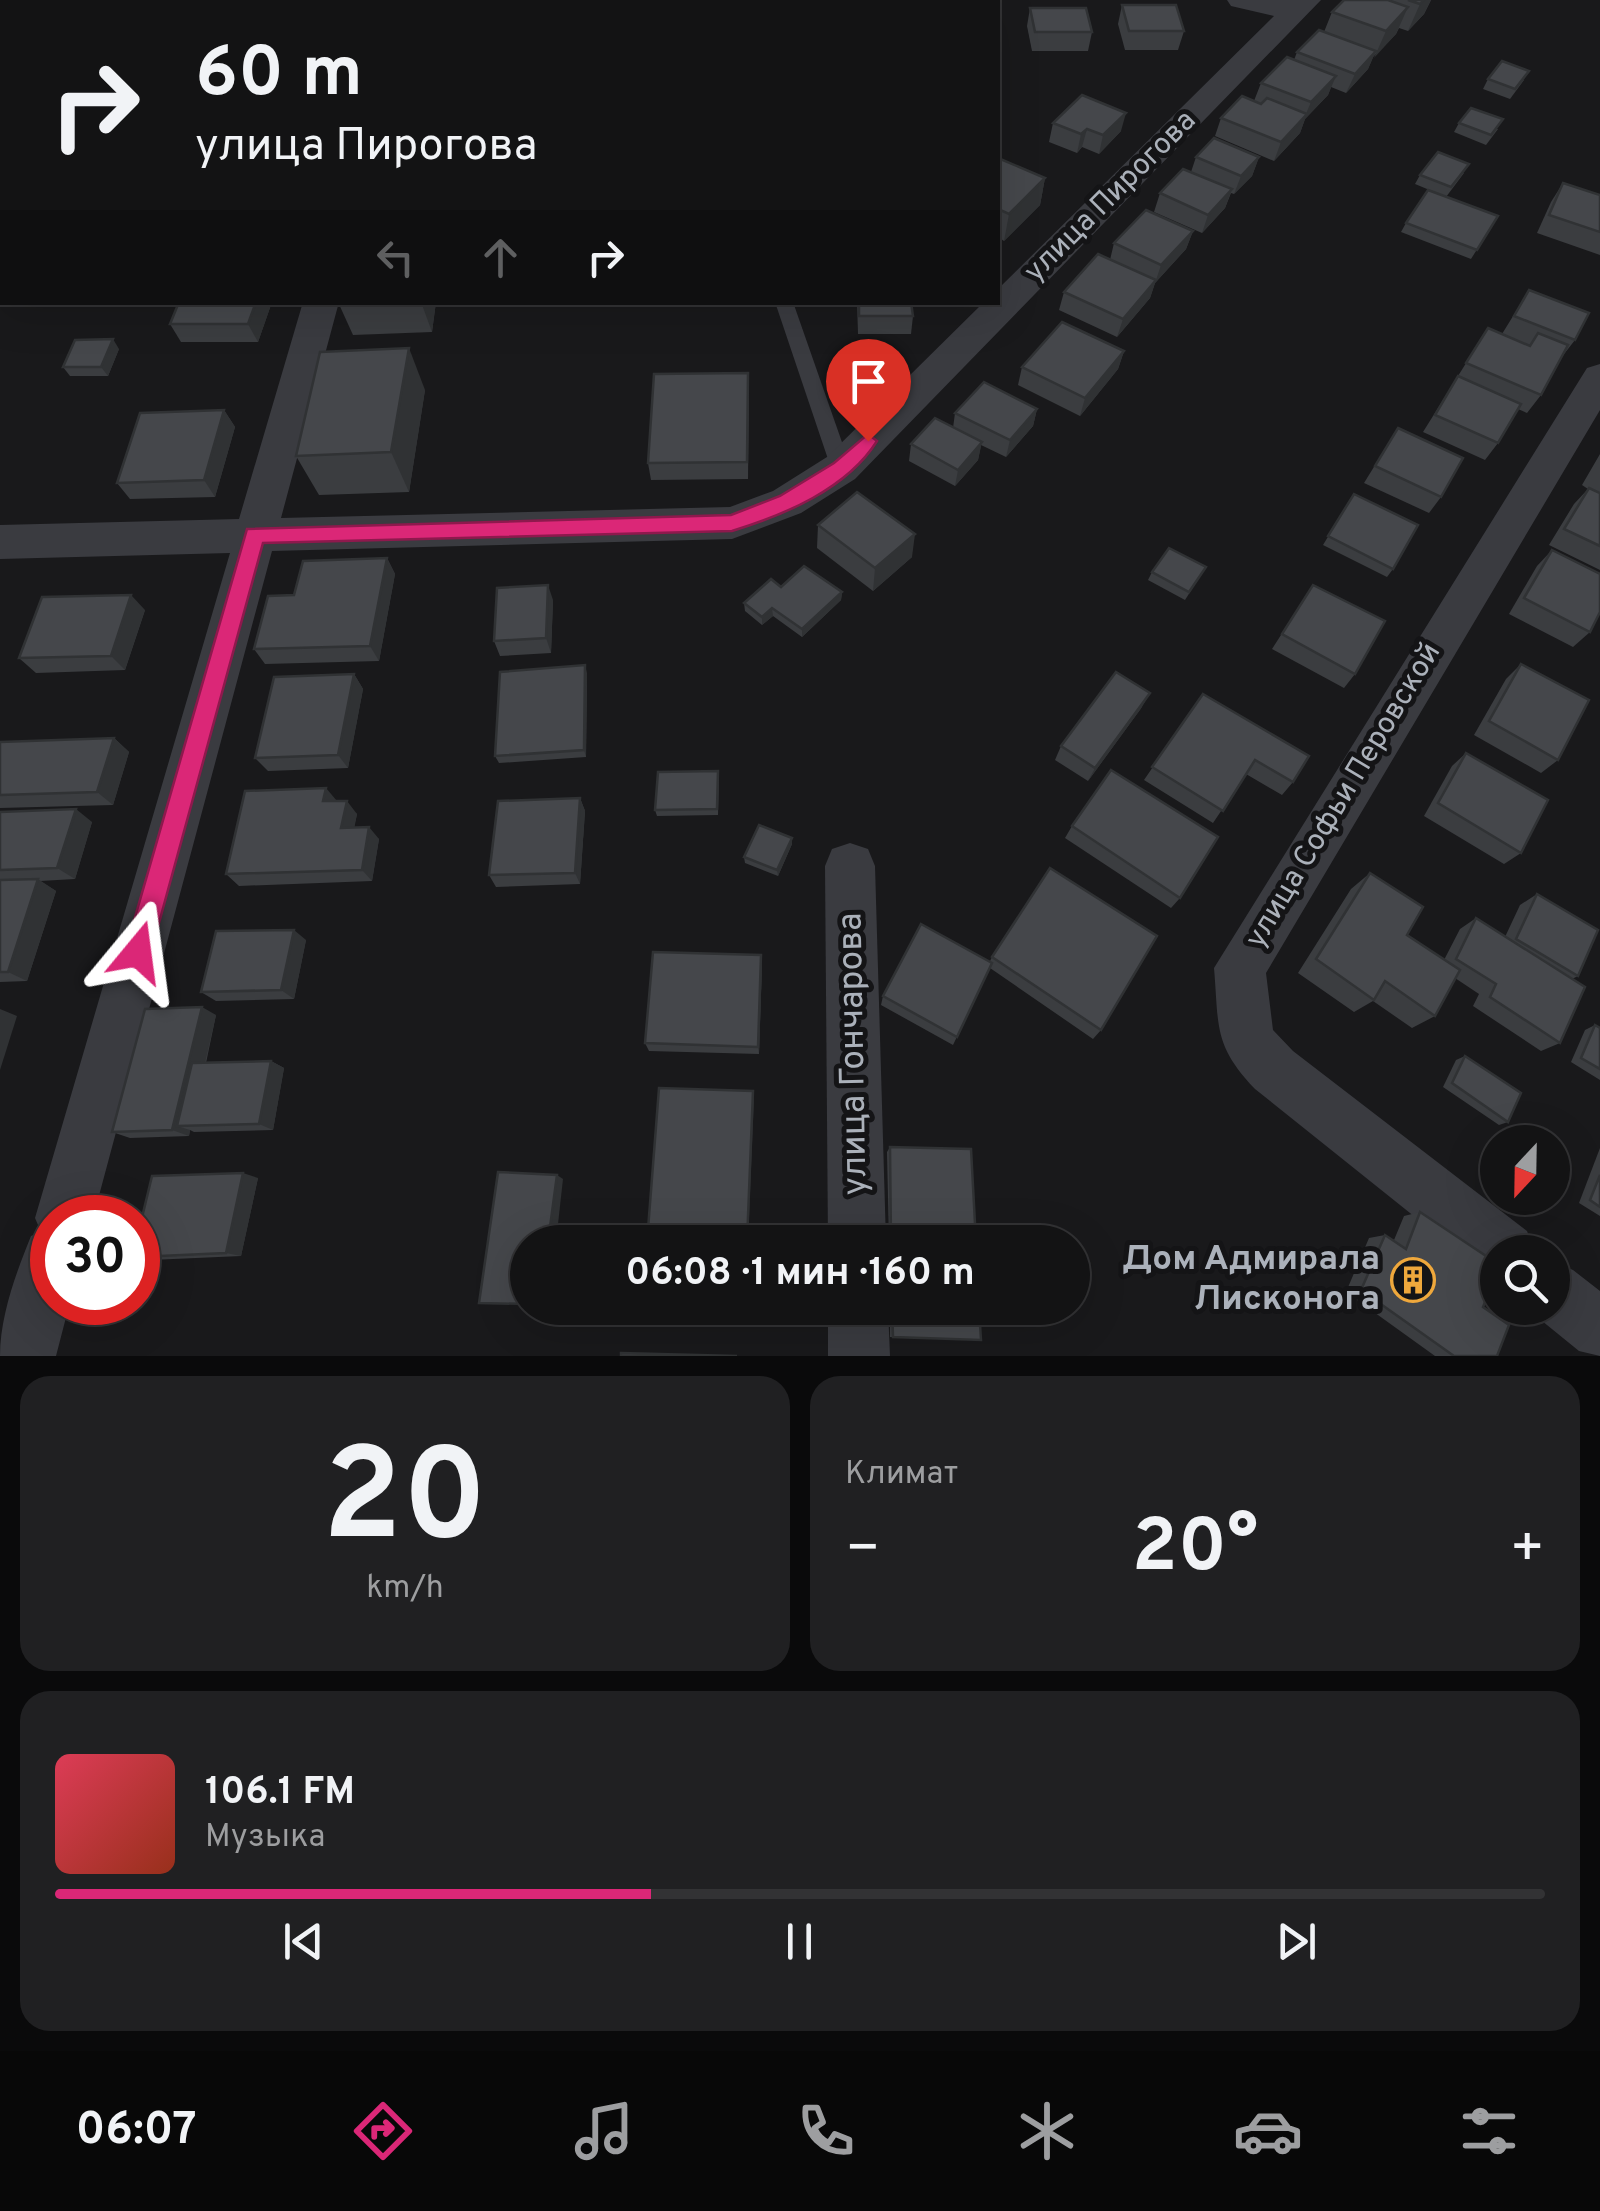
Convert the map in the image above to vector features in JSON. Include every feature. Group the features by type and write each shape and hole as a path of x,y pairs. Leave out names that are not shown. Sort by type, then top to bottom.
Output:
{"street":[{"path":"1241,0 1301,6"},
{"name":"улица Пирогова","path":"0,542 732,523 787,502 841,468 1301,6"},
{"path":"70,1195 320,305"},
{"name":"улица Софьи Перовской","path":"1484,1235 1274,1070 1247,1042 1240,968 1600,378"},
{"name":"улица Гончарова","path":"850,866 857,1225"},
{"path":"1570,1306 1600,1330"},
{"path":"25,1356 33,1325"},
{"path":"858,1325 858,1356"}],"lane":[{"path":"785,305 841,468"}],"building":[{"path":"1344,0 1388,0 1408,7 1386,31 1332,12"},
{"path":"1122,5 1176,5 1184,31 1129,31"},
{"path":"1030,8 1086,8 1092,32 1035,32"},
{"path":"1319,30 1376,51 1355,74 1297,52"},
{"path":"1287,57 1336,76 1311,102 1261,83"},
{"path":"1502,61 1529,71 1515,89 1488,79"},
{"path":"1082,95 1126,113 1103,135 1087,129 1081,134 1053,123"},
{"path":"1242,96 1261,104 1267,98 1307,114 1281,142 1221,118"},
{"path":"1471,108 1503,119 1491,135 1459,123"},
{"path":"1214,138 1259,157 1241,176 1196,157"},
{"path":"1438,152 1469,164 1451,187 1420,175"},
{"path":"1000,159 1045,178 1009,214 1000,210"},
{"path":"1183,169 1232,189 1208,215 1160,193"},
{"path":"1563,183 1600,195 1600,232 1549,215"},
{"path":"1428,190 1498,216 1477,250 1406,223"},
{"path":"1146,210 1193,231 1161,265 1114,243"},
{"path":"1098,254 1156,280 1123,319 1064,292"},
{"path":"1529,290 1589,313 1575,340 1514,316"},
{"path":"178,305 255,305 248,324 170,324"},
{"path":"859,305 911,305 913,316 859,316"},
{"path":"1062,322 1124,351 1085,398 1022,367"},
{"path":"1488,328 1530,346 1538,333 1568,345 1541,395 1466,363"},
{"path":"113,339 101,367 63,367 75,340"},
{"path":"409,348 391,452 296,456 320,352"},
{"path":"748,373 747,462 648,463 654,374"},
{"path":"1458,376 1521,404 1498,443 1435,415"},
{"path":"984,382 1037,409 1010,440 955,413"},
{"path":"224,410 204,480 117,483 140,413"},
{"path":"935,418 982,442 958,470 911,444"},
{"path":"1398,428 1463,458 1441,497 1375,466"},
{"path":"1589,488 1600,493 1600,546 1564,529"},
{"path":"857,492 915,534 875,568 818,525"},
{"path":"1354,494 1418,525 1393,569 1328,536"},
{"path":"1169,548 1206,567 1189,592 1152,572"},
{"path":"1552,550 1600,574 1600,612 1590,632 1524,598"},
{"path":"387,558 370,646 254,649 268,596 294,595 303,561"},
{"path":"804,566 842,592 802,629 772,608 762,617 744,603 771,579 781,587"},
{"path":"548,585 546,638 494,641 497,588"},
{"path":"1313,585 1385,621 1355,674 1282,634"},
{"path":"131,595 111,656 19,658 42,597"},
{"path":"1521,664 1589,700 1558,760 1489,721"},
{"path":"585,665 584,750 495,756 500,672"},
{"path":"1116,672 1150,693 1095,768 1061,746"},
{"path":"354,674 338,755 255,758 274,677"},
{"path":"1203,694 1309,756 1293,782 1255,760 1223,811 1152,767"},
{"path":"114,738 97,792 0,795 0,742"},
{"path":"1466,753 1548,800 1521,853 1438,803"},
{"path":"1111,770 1218,837 1180,898 1072,826"},
{"path":"718,771 717,809 655,810 658,772"},
{"path":"326,788 323,801 347,801 341,828 369,827 362,870 226,874 245,791"},
{"path":"580,798 575,873 489,875 498,801"},
{"path":"76,809 57,868 0,870 0,812"},
{"path":"759,825 792,838 777,870 744,857"},
{"path":"1050,868 1157,936 1101,1030 992,957"},
{"path":"1370,873 1423,907 1407,935 1460,970 1435,1016 1385,981 1374,1000 1316,959"},
{"path":"38,879 8,972 0,972 0,880"},
{"path":"1537,894 1598,930 1578,976 1516,939"},
{"path":"1476,918 1585,987 1560,1043 1490,997 1496,984 1456,959"},
{"path":"921,924 992,963 957,1037 883,996"},
{"path":"294,930 281,990 201,992 216,931"},
{"path":"653,952 761,955 758,1047 645,1043"},
{"path":"202,1007 172,1130 112,1132 145,1009"},
{"path":"1595,1025 1600,1028 1600,1069 1581,1058"},
{"path":"1465,1056 1521,1093 1508,1122 1452,1083"},
{"path":"271,1061 259,1124 177,1126 192,1063"},
{"path":"659,1088 753,1091 748,1225 648,1225"},
{"path":"890,1147 971,1149 975,1225 891,1225"},
{"path":"498,1172 557,1175 550,1225 510,1225 510,1304 479,1303"},
{"path":"243,1173 226,1253 160,1256 160,1195 147,1195 152,1176"},
{"path":"1600,1175 1600,1207 1590,1200"},
{"name":"Дом Адмирала Лисконога","path":"1420,1212 1480,1252 1480,1325 1509,1325 1497,1356 1454,1356 1361,1290 1385,1235 1406,1249"},
{"path":"893,1325 980,1325 981,1340 893,1337"},
{"path":"621,1353 737,1356 621,1356"}],"place":[{"name":"Дом Адмирала Лисконога","path":"1413,1280"}],"route":[{"path":"138,952 254,535 732,523 787,502 841,468 868,441"}]}
